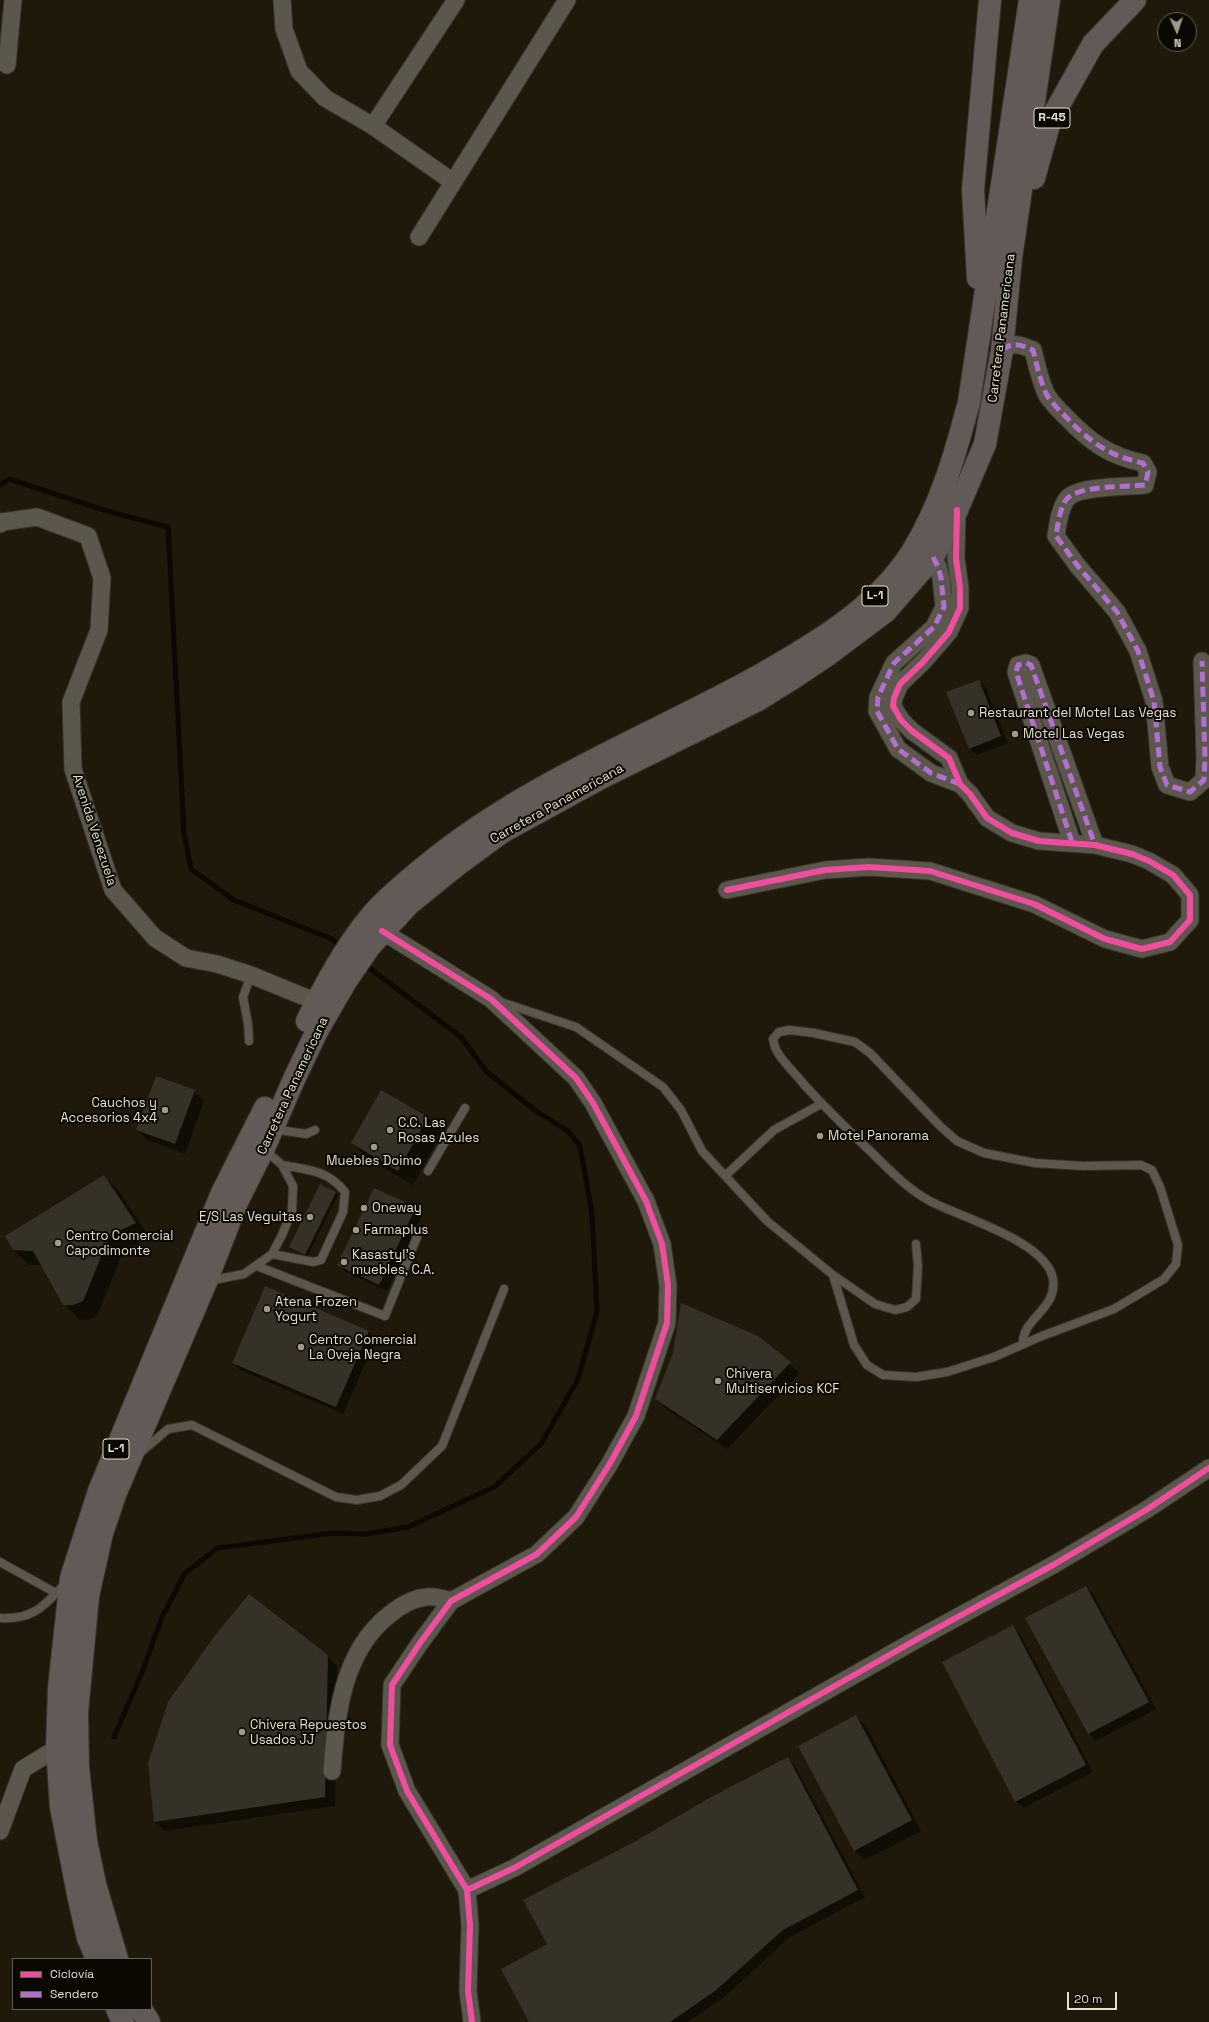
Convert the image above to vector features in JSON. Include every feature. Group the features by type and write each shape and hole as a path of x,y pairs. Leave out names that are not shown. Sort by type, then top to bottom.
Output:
{"main road":[{"path":"981,324 973,190 990,0"},
{"name":"Carretera Panamericana","path":"369,938 370,917 387,898 442,852 481,823 523,797 737,688 816,643 853,615 884,588 911,553 938,506 952,467 969,402 1030,0"},
{"name":"Carretera Panamericana","path":"262,1139 295,1045 317,1002 339,978 369,938 461,862 502,832 597,780 758,700 829,654 885,612 933,557 958,510 985,444 1002,350 1011,258 1049,0"},
{"name":"R-45","path":"1011,258 1050,121 1093,44 1135,0"},
{"name":"Carretera Panamericana","path":"117,1958 95,1884 86,1841 78,1768 77,1712 88,1596 102,1533 195,1282 222,1192 262,1139 317,1032 339,978"},
{"name":"Carretera Panamericana","path":"96,1958 88,1938 79,1899 61,1807 58,1748 59,1688 64,1586 99,1491 195,1282"},
{"path":"117,2010 123,2022"},
{"path":"142,2010 149,2022"}],"street":[{"path":"7,65 13,0"},
{"path":"282,0 284,29 299,71 325,98 373,126 453,182"},
{"path":"373,126 456,0"},
{"path":"419,237 567,0"},
{"path":"1002,350 1008,346 1018,344 1033,350 1047,396 1063,414 1085,437 1103,450 1129,460 1143,463 1148,472 1145,485 1082,490 1067,499 1059,518 1056,536 1077,565 1117,612 1138,651 1154,700 1160,767 1167,785 1190,792 1204,780 1206,758 1202,661"},
{"path":"727,890 825,870 869,866 930,871 1034,904 1106,938 1142,949 1170,942 1190,920 1190,895 1173,875 1150,861 1132,854 1095,845 1072,842 1039,841 1012,833 987,818 970,794 960,784 949,758 912,731 901,720 893,706 894,698 900,684 923,662 949,632 960,608 960,587 956,559 958,510"},
{"name":"Avenida Venezuela","path":"0,524 2,522 37,517 88,536 102,578 99,630 72,702 73,769 113,890 155,938 186,958 217,964 317,1002"},
{"path":"933,557 941,578 944,607 934,627 894,663 878,697 877,711 898,749 931,773 960,784"},
{"path":"1072,842 1016,672 1018,665 1026,663 1031,665 1095,845"},
{"path":"369,938 491,999 576,1078 593,1103 646,1200 662,1244 668,1285 668,1323 636,1416 609,1465 576,1517 537,1554 452,1601 420,1643 392,1686 390,1744 407,1791 467,1890 470,1925 468,1991 472,2022"},
{"path":"467,1890 514,1868 921,1637 1053,1565 1146,1510 1209,1468"},
{"path":"332,1771 334,1742 342,1691 354,1659 375,1626 402,1604 428,1596 452,1601"},
{"path":"0,1831 23,1769 58,1748"}],"lane":[{"path":"248,1042 248,1024 243,997 251,976"},
{"path":"491,999 576,1027 663,1087 682,1110 702,1151 767,1221 832,1275 875,1304 895,1310 907,1308 916,1299 918,1266 916,1244"},
{"path":"832,1275 854,1345 867,1365 883,1375 916,1377 947,1372 994,1356 1114,1309 1164,1279 1176,1264 1178,1245 1160,1187 1152,1170 1141,1165 1083,1166 1035,1162 984,1153 957,1141 941,1127 870,1053 855,1042 814,1033 790,1030 779,1032 773,1039 778,1053 821,1104 901,1182 929,1200 991,1226 1027,1247 1045,1264 1053,1278 1054,1293 1040,1314 1025,1330 1022,1337 1023,1344"},
{"path":"725,1176 774,1130 821,1104"},
{"path":"428,1171 465,1108"},
{"path":"262,1139 306,1134 315,1130"},
{"path":"195,1282 244,1274 272,1254 292,1211 293,1186 282,1165 262,1139"},
{"path":"272,1254 313,1262 321,1260 343,1212 346,1192 337,1182 324,1174 282,1165"},
{"path":"257,1266 384,1316 417,1237"},
{"path":"128,1464 168,1429 192,1425 336,1497 357,1500 380,1496 401,1485 442,1446 504,1289"},
{"path":"0,1562 64,1586 34,1613 12,1618 0,1618"}],"building":[{"path":"979,680 1001,736 969,749 946,692"},
{"name":"Cauchos y Accesorios 4x4","path":"156,1076 195,1090 175,1144 136,1130"},
{"name":"C.C. Las Rosas Azules","path":"381,1090 428,1117 398,1171 351,1143"},
{"name":"Centro Comercial Capodimonte","path":"104,1175 136,1223 110,1235 83,1301 73,1305 63,1305 33,1251 13,1250 5,1236"},
{"path":"320,1184 336,1192 305,1255 289,1247"},
{"path":"374,1188 416,1207 379,1285 337,1265"},
{"name":"Centro Comercial La Oveja Negra","path":"265,1286 369,1331 336,1407 232,1363"},
{"name":"Chivera Multiservicios KCF","path":"681,1303 758,1336 791,1362 717,1440 655,1399 673,1353"},
{"path":"1086,1586 1149,1702 1088,1734 1025,1618"},
{"name":"Chivera Repuestos Usados JJ","path":"249,1594 328,1655 325,1797 154,1822 148,1763 168,1702 213,1638"},
{"path":"1013,1625 1086,1765 1015,1802 942,1662"},
{"path":"856,1715 912,1820 854,1851 798,1746"},
{"path":"788,1757 858,1890 783,1930 715,1991 670,2022 529,2022 501,1969 547,1944 523,1900 636,1841 711,1797"}],"waterway":[{"path":"0,485 9,479 107,511 168,527 184,833 191,869 234,900 332,939 342,947"},
{"path":"114,1737 143,1670 162,1617 185,1573 218,1548 333,1533 366,1534 408,1527 494,1487 541,1444 578,1379 597,1311 592,1213 580,1146 568,1131 536,1111 487,1072 461,1037 364,964"}],"marked path":[{"path":"1002,350 1013,345 1021,345 1033,350 1039,375 1046,393 1059,410 1092,441 1110,452 1143,463 1148,472 1145,485 1091,489 1072,495 1066,500 1062,509 1056,536 1077,565 1117,612 1138,651 1154,701 1160,767 1167,785 1190,792 1204,780 1205,758 1202,661"},
{"path":"933,557 941,578 944,607 934,627 894,663 878,697 877,711 898,749 931,773 960,784"},
{"path":"1072,842 1016,672 1018,665 1026,663 1031,665 1095,845"}],"cycle path":[{"path":"727,890 825,870 869,867 930,871 1034,904 1105,939 1142,949 1170,942 1190,920 1190,895 1173,875 1149,861 1132,854 1095,845 1039,841 1012,833 987,818 970,794 960,784 949,758 912,731 901,720 893,706 894,698 900,684 923,662 949,632 960,608 960,587 956,559 957,510"},
{"path":"382,931 491,999 576,1078 593,1103 646,1201 662,1244 668,1285 667,1323 636,1416 609,1465 576,1517 537,1554 451,1601 420,1643 392,1685 390,1745 407,1791 467,1890 470,1925 468,1991 472,2022"},
{"path":"467,1890 514,1868 921,1637 1053,1565 1146,1510 1209,1468"}],"place":[{"name":"Restaurant del Motel Las Vegas","path":"971,713"},
{"name":"Motel Las Vegas","path":"1015,734"},
{"name":"Cauchos y Accesorios 4x4","path":"165,1110"},
{"name":"C.C. Las Rosas Azules","path":"390,1130"},
{"name":"Motel Panorama","path":"820,1136"},
{"name":"Muebles Doimo","path":"374,1147"},
{"name":"Oneway","path":"364,1208"},
{"name":"E/S Las Veguitas","path":"310,1217"},
{"name":"Farmaplus","path":"356,1230"},
{"name":"Centro Comercial Capodimonte","path":"58,1243"},
{"name":"Kasastyl's muebles, C.A.","path":"344,1262"},
{"name":"Atena Frozen Yogurt","path":"267,1309"},
{"name":"Centro Comercial La Oveja Negra","path":"301,1347"},
{"name":"Chivera Multiservicios KCF","path":"718,1381"},
{"name":"Chivera Repuestos Usados JJ","path":"242,1732"}]}
